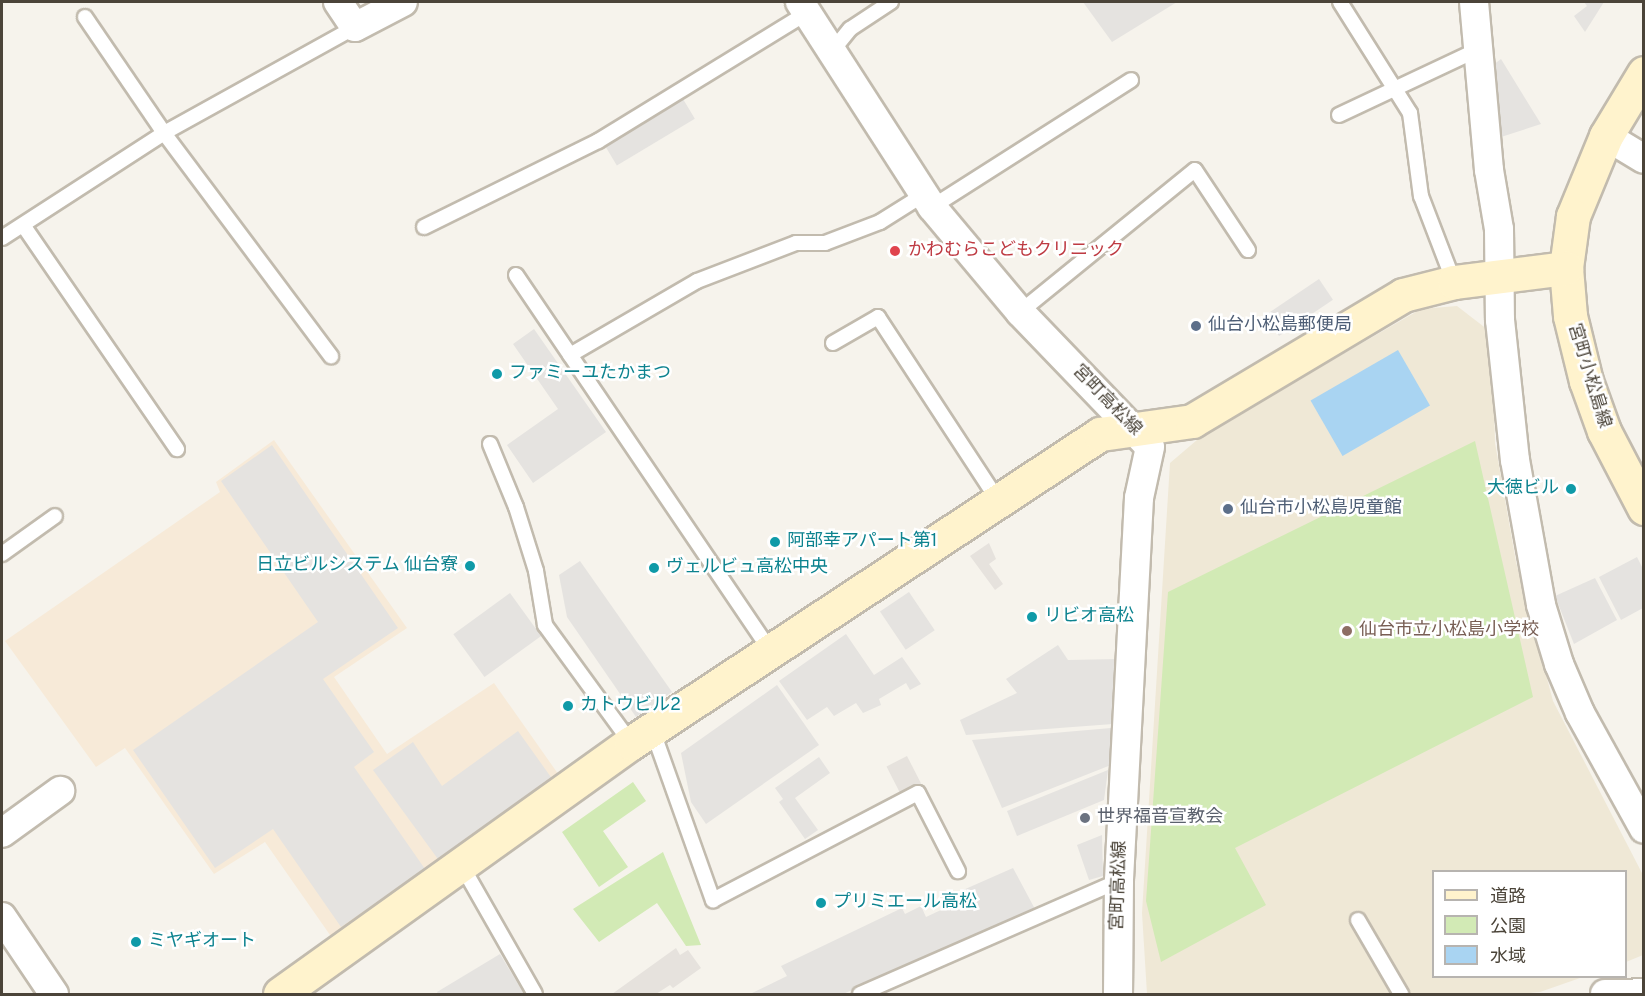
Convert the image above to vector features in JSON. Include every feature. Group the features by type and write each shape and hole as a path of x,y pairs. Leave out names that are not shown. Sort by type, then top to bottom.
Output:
{"street":[{"path":"338,2 355,27 403,2"},
{"path":"1474,2 1489,170 1499,230 1498,275 1515,460 1541,605 1581,713 1644,829"},
{"name":"宮町高松線","path":"804,7 927,201 1020,312 1150,447 1139,498 1119,881 1118,994"},
{"name":"宮町小松島線","path":"1644,73 1606,136 1573,216 1566,268 1570,316 1586,381 1604,431 1644,508"},
{"path":"1606,136 1644,159"},
{"path":"280,994 642,736 1100,434 1192,421 1403,295 1454,282 1566,268"},
{"path":"2,833 60,791"},
{"path":"2,917 54,994"},
{"path":"1605,994 1644,993"}],"lane":[{"path":"833,50 850,29 891,2"},
{"path":"1340,2 1396,87 1410,113 1421,196 1454,282"},
{"path":"424,227 597,141 804,7"},
{"path":"85,17 164,133 331,356"},
{"path":"2,238 164,133 355,27"},
{"path":"1339,115 1479,49"},
{"path":"570,355 697,281 796,243 825,243 927,201 1131,80"},
{"path":"1020,312 1195,171 1248,250"},
{"path":"23,225 177,448"},
{"path":"516,275 770,650"},
{"path":"833,343 878,317 999,502"},
{"path":"490,444 523,528 545,626 642,736 713,900 918,793 958,871"},
{"path":"2,554 55,516"},
{"path":"462,866 536,994"},
{"path":"860,994 1119,881"},
{"path":"1358,920 1401,994"}],"shaded area":[{"path":"1083,2 1177,2 1112,42"},
{"path":"1584,2 1604,2 1585,32 1574,16 1587,6"},
{"path":"1501,59 1541,124 1501,137 1493,65"},
{"path":"683,99 695,119 617,166 605,146"},
{"path":"1319,279 1333,300 1279,336 1265,315"},
{"name":"仙台市立小松島小学校","path":"1457,306 1492,333 1495,443 1516,562 1553,701 1643,875 1643,955 1627,962 1627,870 1432,870 1432,978 1580,978 1540,992 1518,994 1147,994 1142,913 1170,463 1204,434 1421,309"},
{"path":"534,329 606,432 533,483 507,445 558,409 513,344"},
{"path":"274,440 407,628 334,677 387,754 494,683 561,778 337,945 265,842 214,874 125,748 96,767 5,641 220,492 216,482"},
{"path":"272,445 398,628 323,679 374,752 354,767 425,869 341,927 273,829 215,868 133,750 318,622 221,481"},
{"path":"989,543 996,559 989,564 1003,584 995,590 970,556"},
{"path":"1637,557 1643,569 1643,608 1621,620 1599,577"},
{"path":"580,561 672,692 636,717 567,617 559,575"},
{"path":"1595,578 1617,620 1574,644 1555,596"},
{"path":"909,592 935,630 906,650 880,612"},
{"path":"510,593 541,636 485,677 453,634"},
{"path":"846,634 874,675 902,657 921,684 910,690 906,683 879,699 881,705 863,713 856,703 834,716 827,707 807,720 779,681"},
{"path":"1058,645 1068,660 1118,659 1113,724 966,735 960,720 1017,693 1006,679"},
{"path":"777,685 819,745 706,824 691,802 681,753"},
{"path":"1111,728 1111,765 1002,808 972,740"},
{"path":"518,731 553,780 443,866 373,770 413,742 442,786"},
{"path":"907,756 921,784 901,794 887,766"},
{"path":"819,757 830,773 795,798 818,830 805,839 779,802 783,799 775,788"},
{"path":"1108,770 1104,800 1017,836 1007,811"},
{"path":"1102,835 1103,876 1089,880 1077,845"},
{"path":"1013,868 1036,911 843,994 750,994 787,976 781,966 902,908 905,914 921,906 926,917 958,902 954,894"},
{"path":"676,948 680,955 688,950 701,968 673,988 670,985 656,994 612,994"},
{"path":"500,954 524,994 438,994 437,992"}],"green space":[{"path":"1475,441 1533,697 1235,848 1266,905 1161,962 1146,901 1168,592"},
{"path":"633,782 646,801 603,831 628,867 599,887 562,832"},
{"path":"663,852 701,945 686,946 657,903 599,942 573,909"}],"water":[{"path":"1398,350 1430,405 1343,456 1311,400"}],"place":[{"name":"かわむらこどもクリニック","path":"895,251"},
{"name":"仙台小松島郵便局","path":"1196,326"},
{"name":"ファミーユたかまつ","path":"497,374"},
{"name":"大徳ビル","path":"1571,489"},
{"name":"仙台市小松島児童館","path":"1228,509"},
{"name":"阿部幸アパート第1","path":"775,542"},
{"name":"日立ビルシステム 仙台寮","path":"470,566"},
{"name":"ヴェルビュ高松中央","path":"654,568"},
{"name":"リビオ高松","path":"1032,617"},
{"name":"仙台市立小松島小学校","path":"1347,631"},
{"name":"カトウビル2","path":"568,706"},
{"name":"世界福音宣教会","path":"1085,818"},
{"name":"プリミエール高松","path":"821,903"},
{"name":"ミヤギオート","path":"136,942"}]}
